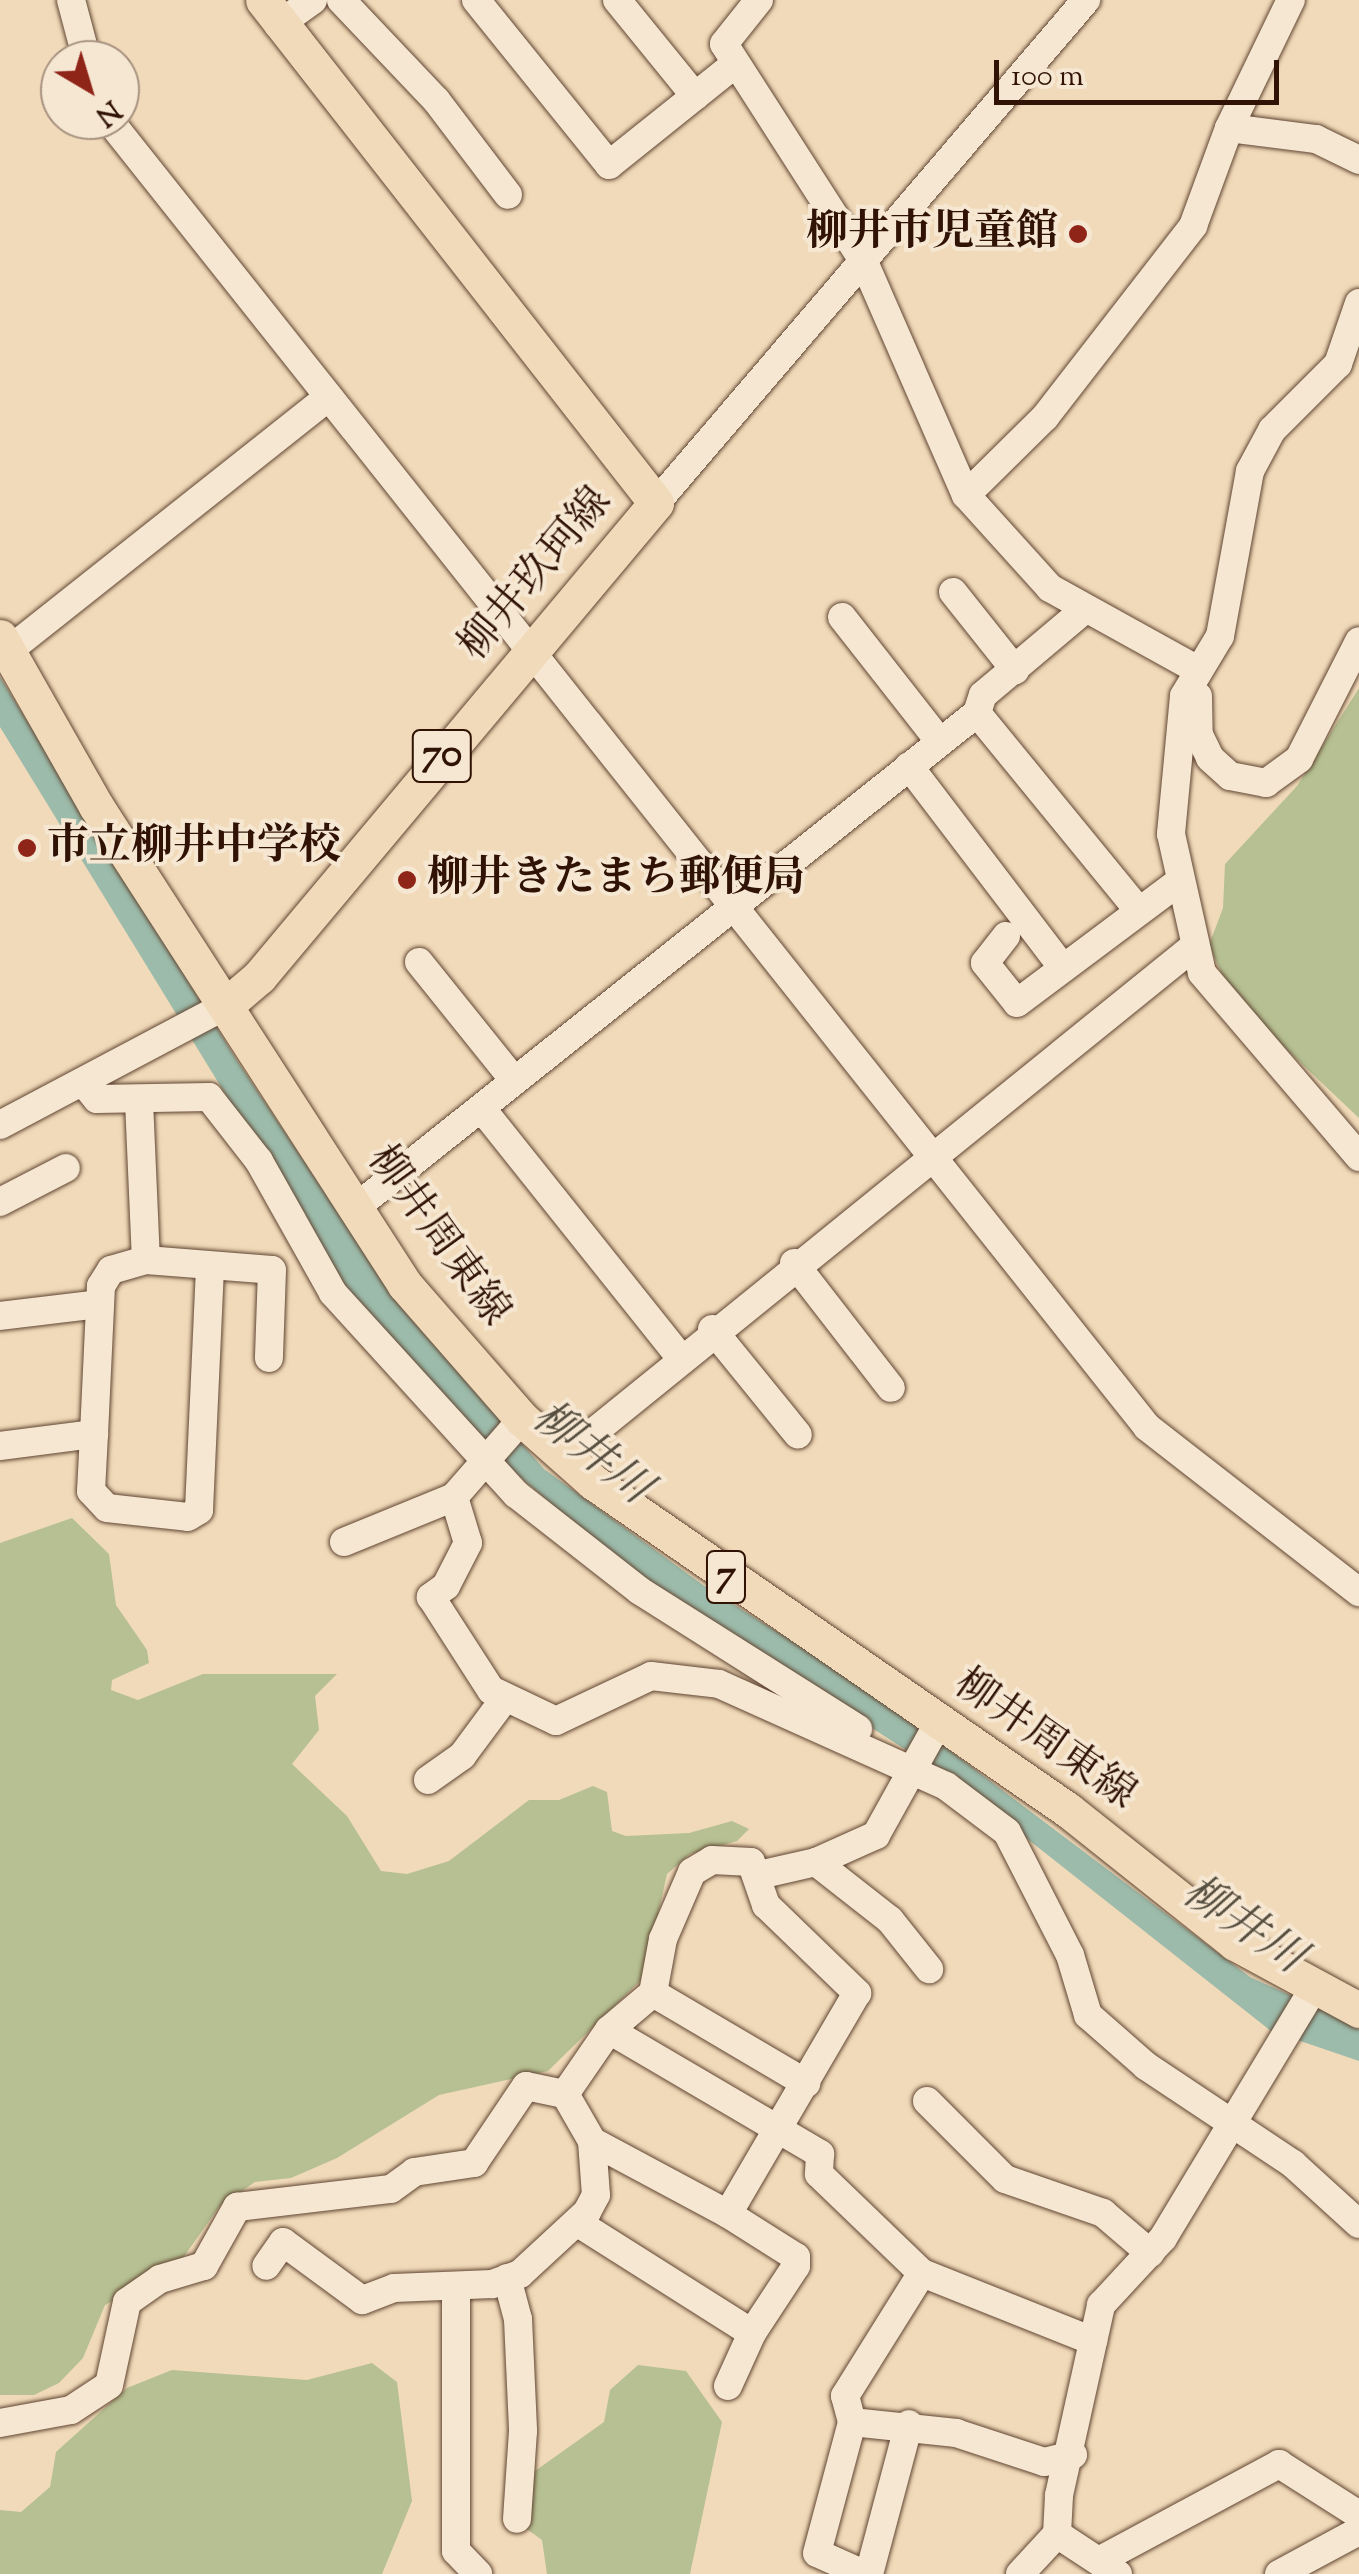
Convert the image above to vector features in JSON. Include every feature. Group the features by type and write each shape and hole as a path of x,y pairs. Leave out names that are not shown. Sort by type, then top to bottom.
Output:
{"main road":[{"name":"柳井玖珂線","path":"218,1011 259,977 656,503 271,13"},
{"name":"柳井周東線","path":"4,644 218,1011 405,1285 518,1423 936,1726 1068,1810 1235,1944 1309,1996 1359,2010"}],"street":[{"path":"71,0 82,40"},
{"path":"271,13 313,0"},
{"path":"341,0 436,100 508,195"},
{"path":"476,0 609,165 735,64"},
{"path":"617,0 695,96"},
{"path":"759,0 724,44 864,262 966,495 1035,574 1084,610 1196,670"},
{"path":"656,503 1086,0"},
{"path":"966,495 1045,417 1193,226 1229,128 1291,0"},
{"path":"1229,128 1316,139 1359,160"},
{"path":"125,140 728,906 1147,1428 1359,1592"},
{"path":"1359,303 1338,364 1258,450 1220,636 1196,670 1171,794 1176,884 1192,948 1215,994 1359,1157"},
{"path":"4,644 329,397"},
{"path":"954,592 1015,670"},
{"path":"355,1208 482,1110 728,906 977,713 983,695 1084,610"},
{"path":"842,617 940,742"},
{"path":"1196,670 1199,735 1210,758 1230,776 1266,782 1299,759 1359,641"},
{"path":"977,713 1138,910"},
{"path":"909,766 1062,968"},
{"path":"1006,936 984,963 1016,1003 1176,884"},
{"path":"563,1457 712,1329 1192,948"},
{"path":"419,962 514,1080"},
{"path":"0,1124 218,1011"},
{"path":"83,1082 97,1099 210,1097 273,1184 333,1293 485,1460 558,1533 854,1725 869,1748"},
{"path":"139,1101 146,1260"},
{"path":"482,1110 679,1356"},
{"path":"0,1202 66,1168"},
{"path":"210,1268 199,1510 188,1517 107,1508 91,1491 100,1304 111,1270 146,1260 272,1270 268,1358"},
{"path":"794,1263 892,1388"},
{"path":"0,1316 100,1304"},
{"path":"712,1329 798,1435"},
{"path":"344,1542 454,1498 518,1423"},
{"path":"0,1446 94,1434"},
{"path":"454,1498 468,1543 446,1586 431,1596 478,1678 505,1698 556,1721 651,1676 689,1678 911,1764 1007,1832 1070,1955 1088,2015 1146,2066 1236,2123 1359,2224"},
{"path":"428,1780 462,1756 505,1698"},
{"path":"758,1875 816,1862 886,1826 911,1764 936,1726"},
{"path":"565,2094 609,2030 653,1993 662,1939 692,1872 735,1857 758,1875 766,1905 857,1993 728,2214"},
{"path":"816,1862 890,1920 929,1969"},
{"path":"653,1993 806,2083"},
{"path":"1020,2574 1057,2534 1058,2495 1073,2455 1101,2305 1150,2253 1236,2123 1309,1996"},
{"path":"609,2030 778,2133 820,2154 819,2174 922,2274 1093,2340"},
{"path":"0,2423 71,2410 100,2393 118,2366 128,2302 160,2279 204,2266 237,2207 390,2189 414,2172 474,2163 526,2086 565,2094 592,2141 596,2195 578,2224 507,2278 456,2288 394,2288 354,2299 283,2242 266,2266"},
{"path":"927,2101 1005,2179 1103,2213 1150,2253"},
{"path":"592,2141 728,2214 796,2257 752,2332 728,2386"},
{"path":"578,2224 752,2332"},
{"path":"909,2424 866,2574 818,2553 852,2422 845,2396 922,2274"},
{"path":"507,2278 518,2319 523,2431 517,2518"},
{"path":"456,2288 456,2551 478,2574"},
{"path":"852,2422 909,2424 1044,2462 1073,2455"},
{"path":"1057,2534 1111,2566 1279,2464 1359,2515"},
{"path":"1279,2574 1359,2531"}],"green space":[{"path":"1359,688 1359,1118 1233,999 1209,945 1223,908 1225,864 1297,786"},
{"path":"72,1518 109,1554 116,1605 147,1650 149,1663 112,1680 111,1690 138,1700 203,1674 337,1674 315,1696 319,1730 292,1764 347,1816 381,1871 407,1874 449,1861 529,1800 559,1800 593,1786 607,1792 612,1831 626,1836 689,1833 732,1821 749,1829 737,1841 690,1854 667,1874 644,1977 548,2071 439,2095 337,2158 291,2178 255,2182 219,2207 178,2265 105,2305 83,2358 59,2383 34,2395 0,2395 0,1543"},
{"path":"372,2363 397,2382 412,2501 382,2574 0,2574 0,2510 21,2512 50,2487 56,2452 127,2388 172,2370 307,2380"},
{"path":"638,2365 686,2371 722,2422 690,2574 547,2574 542,2540 524,2527 535,2471 604,2422 610,2390"}],"shaded area":[{"path":"0,677 238,1062 399,1304 544,1469 703,1585 871,1691 1250,1977 1359,2026 1359,2061 1271,2031 950,1778 645,1583 481,1444 358,1310 0,727"}],"place":[{"name":"柳井市児童館","path":"1078,234"},
{"name":"市立柳井中学校","path":"27,848"},
{"name":"柳井きたまち郵便局","path":"407,880"}],"water label":[{"name":"柳井川","path":"590,1455"},
{"name":"柳井川","path":"1242,1927"}]}
